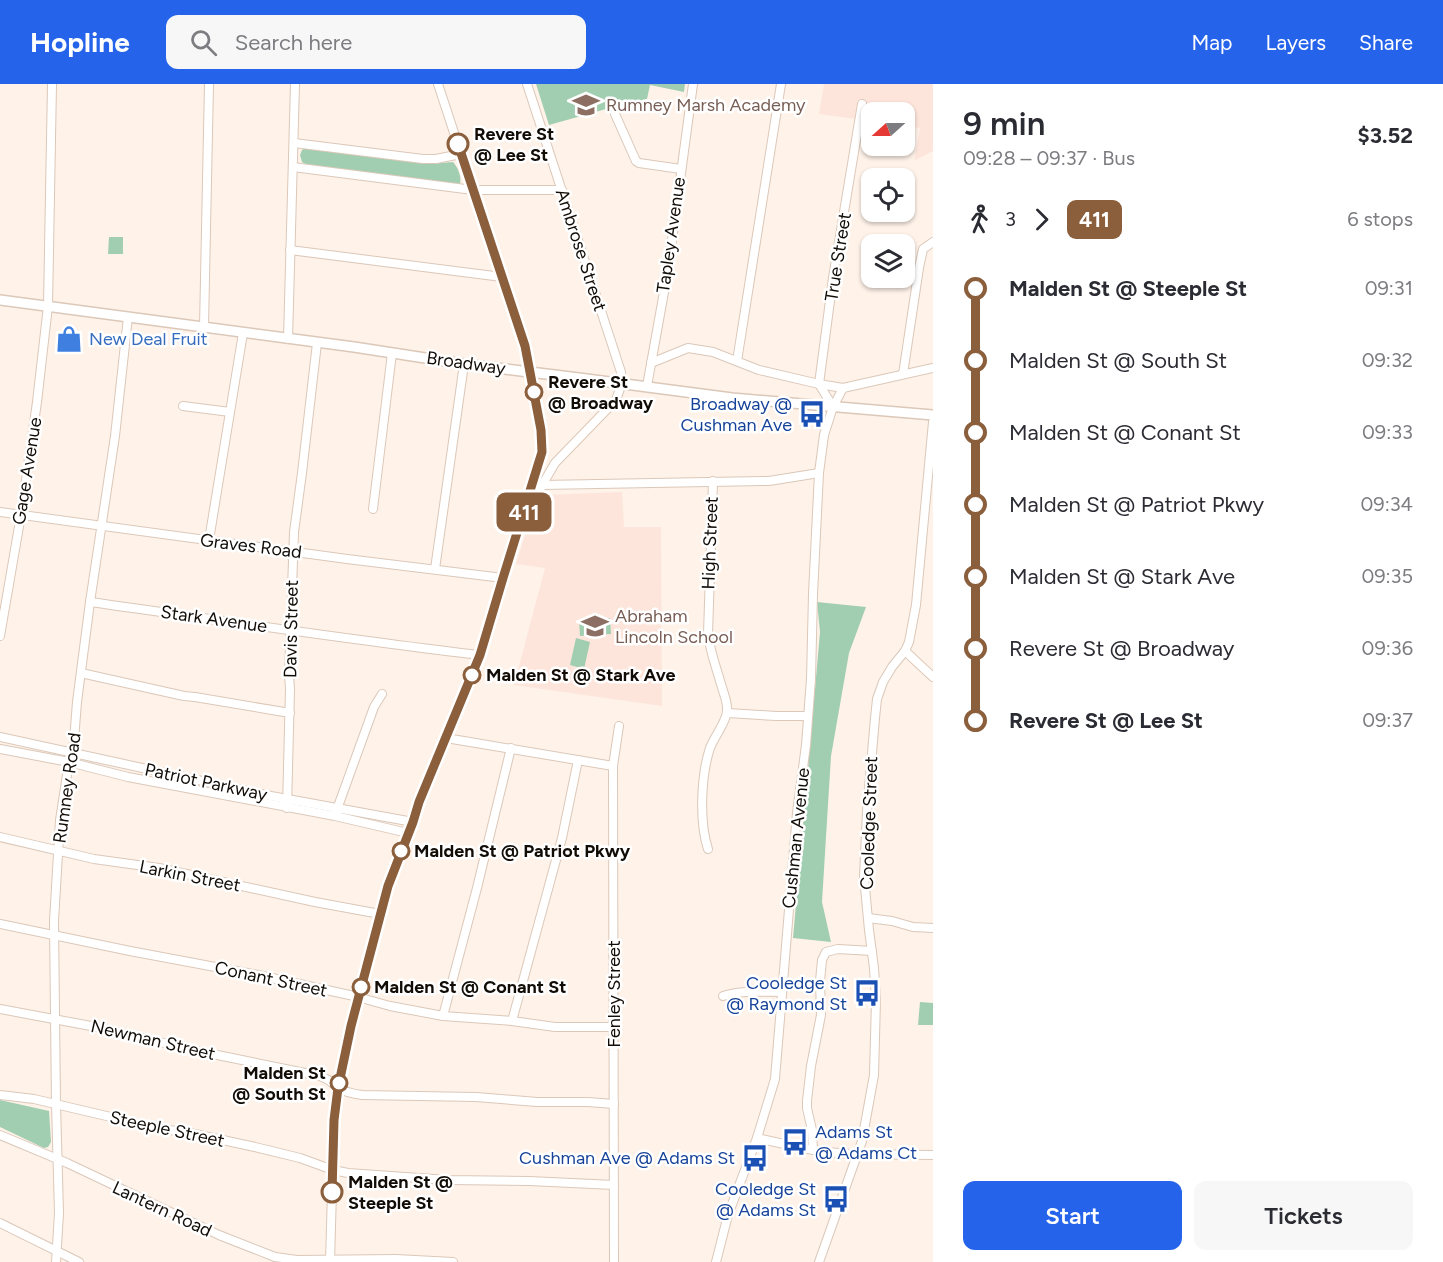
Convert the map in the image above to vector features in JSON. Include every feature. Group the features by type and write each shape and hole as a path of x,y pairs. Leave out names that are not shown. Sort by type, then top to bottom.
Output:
{"main road":[{"name":"Broadway","path":"0,300 464,364 732,398 933,415"}],"street":[{"name":"Gage Avenue","path":"0,636 38,402 48,306 52,84"},
{"path":"204,327 209,84"},
{"path":"288,339 295,84"},
{"path":"330,1261 334,1120 338,1088 380,914 419,802 480,655 542,452 541,430 525,346 438,84"},
{"name":"Ambrose Street","path":"526,84 621,372 622,383"},
{"name":"Tapley Avenue","path":"647,386 668,270 693,84"},
{"path":"737,361 781,84"},
{"name":"True Street","path":"819,384 833,278 861,110"},
{"path":"615,114 639,164 681,169"},
{"path":"294,143 423,159 461,154"},
{"path":"293,167 473,190 562,190"},
{"path":"903,374 923,249 933,242"},
{"path":"290,250 502,278"},
{"name":"Rumney Road","path":"56,1262 59,1213 55,936 60,820 69,762 73,753 90,602 115,436 129,317"},
{"path":"209,540 243,333"},
{"name":"Davis Street","path":"288,804 289,675 294,532 317,343"},
{"path":"651,363 688,348 713,352 759,370 843,388 933,368"},
{"path":"374,509 392,353"},
{"path":"435,569 464,364"},
{"path":"522,520 555,463 616,400 622,383"},
{"path":"819,384 833,406"},
{"name":"Cushman Avenue","path":"716,1262 728,1215 757,1138 775,1078 797,813 806,745 812,667 819,473 825,435 833,406 843,388"},
{"path":"183,406 230,412"},
{"name":"Cooledge Street","path":"819,1262 858,1154 874,1075 877,1014 864,877 870,766 877,699 883,682 909,642 916,605 933,422"},
{"path":"542,486 769,481 819,473"},
{"name":"High Street","path":"713,481 707,625 710,648 728,712"},
{"name":"Graves Road","path":"0,512 503,578"},
{"name":"Stark Avenue","path":"90,602 393,645 480,655"},
{"path":"905,651 933,677"},
{"path":"81,674 183,696 290,713"},
{"path":"336,813 374,707 382,694"},
{"path":"708,849 704,837 702,803 705,771 710,749 728,712 808,716"},
{"name":"Fenley Street","path":"614,1262 614,766 619,726"},
{"name":"Patriot Parkway","path":"0,737 288,804"},
{"path":"446,738 614,766"},
{"path":"443,1016 511,748"},
{"name":"Patriot Parkway","path":"0,749 69,762 128,777 336,813 413,822"},
{"path":"512,1021 562,838 578,760"},
{"name":"Patriot Parkway","path":"336,813 408,833"},
{"name":"Larkin Street","path":"0,837 94,859 159,868 380,914"},
{"path":"868,918 913,927 933,928"},
{"name":"Conant Street","path":"0,924 258,975 443,1016 555,1027 615,1027"},
{"path":"813,1150 807,1101 821,1015 820,981 823,957 826,952 838,949 872,951"},
{"path":"723,996 743,992 782,992"},
{"name":"Newman Street","path":"0,1009 106,1029 188,1049 320,1076 331,1080 338,1088 349,1093 614,1104"},
{"name":"Steeple Street","path":"0,1095 34,1099 142,1126 190,1133 255,1147 348,1173 437,1179 614,1185"},
{"name":"Lantern Road","path":"0,1135 57,1159 219,1235 275,1257 330,1261 396,1259 453,1262"},
{"path":"757,1138 813,1150 851,1154 933,1155"},
{"path":"0,1223 79,1262"}],"shaded area":[{"path":"824,84 933,84 933,151 914,161 920,128 915,127 915,102 861,102 861,120 819,114"},
{"name":"Abraham Lincoln School","path":"622,492 624,527 661,527 662,706 514,685 545,568 516,564 526,532 545,495"}],"green space":[{"name":"Rumney Marsh Academy","path":"536,84 685,84 684,92 650,85 647,99 549,125"},
{"path":"307,147 429,164 453,162 459,173 460,184 307,165 302,162 300,155"},
{"path":"109,237 123,237 123,254 108,254"},
{"path":"817,602 866,607 849,653 831,756 822,902 831,942 793,938 820,632"},
{"path":"610,618 611,634 580,636 579,620"},
{"path":"576,638 590,642 584,669 570,665"},
{"path":"920,1002 933,1003 933,1025 918,1025"},
{"path":"0,1100 49,1111 51,1142 48,1147 44,1148 0,1127"}],"bus line":[{"name":"411","path":"332,1192 334,1120 338,1088 351,1026 388,886 419,802 480,655 542,452 541,430 525,346 458,144"}],"place":[{"name":"Rumney Marsh Academy","path":"586,105"},
{"name":"Revere St @ Lee St","path":"458,144"},
{"name":"New Deal Fruit","path":"69,339"},
{"name":"Revere St @ Broadway","path":"534,392"},
{"name":"Broadway @ Cushman Ave","path":"812,414"},
{"name":"Abraham Lincoln School","path":"595,626"},
{"name":"Malden St @ Stark Ave","path":"472,675"},
{"name":"Malden St @ Patriot Pkwy","path":"401,851"},
{"name":"Malden St @ Conant St","path":"361,987"},
{"name":"Cooledge St @ Raymond St","path":"867,993"},
{"name":"Malden St @ South St","path":"339,1083"},
{"name":"Adams St @ Adams Ct","path":"795,1142"},
{"name":"Cushman Ave @ Adams St","path":"755,1158"},
{"name":"Malden St @ Steeple St","path":"332,1192"},
{"name":"Cooledge St @ Adams St","path":"836,1199"}]}
